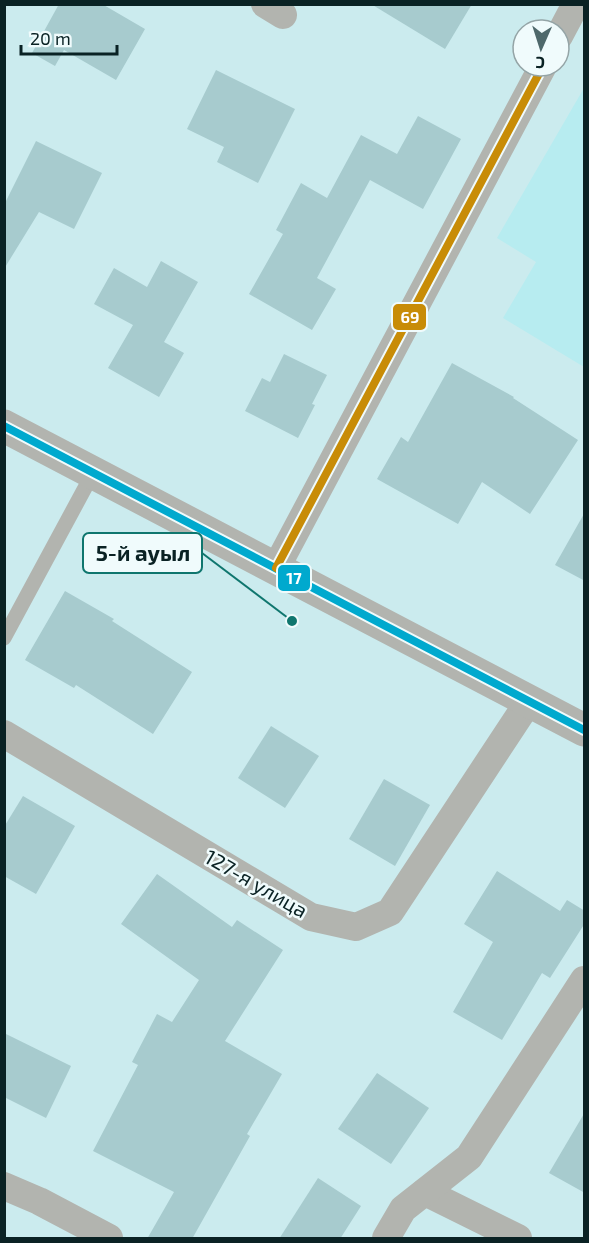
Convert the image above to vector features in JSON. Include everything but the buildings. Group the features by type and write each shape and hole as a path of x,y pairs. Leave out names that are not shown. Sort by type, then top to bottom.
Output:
{"street":[{"path":"569,18 576,4"},
{"path":"276,568 537,78"},
{"path":"4,426 585,730"},
{"name":"127-я улица","path":"4,734 311,917 356,927 390,912 529,701"},
{"path":"387,1239 403,1209 469,1157 585,981"},
{"path":"4,1186 39,1201 109,1239"},
{"path":"425,1192 518,1239"}],"lane":[{"path":"4,638 93,473"}],"shaded area":[{"path":"584,88 584,367 503,318 536,262 497,238"}],"transit line":[{"name":"69","path":"276,568 537,78"},
{"name":"17","path":"4,426 584,730"}],"place":[{"name":"5-й ауыл","path":"292,621"}]}
